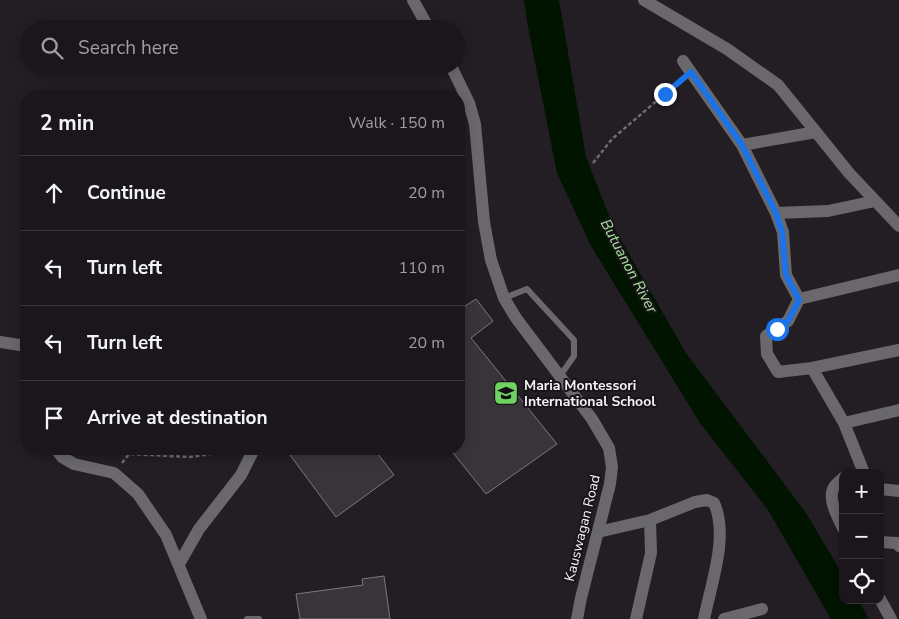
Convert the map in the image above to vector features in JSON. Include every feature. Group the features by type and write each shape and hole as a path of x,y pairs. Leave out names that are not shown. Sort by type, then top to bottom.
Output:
{"street":[{"path":"413,0 425,20"},
{"path":"644,0 727,49 778,85 875,201 899,226"},
{"path":"683,60 742,145 776,213 782,232 786,275 799,300"},
{"name":"Kauswagan Road","path":"455,75 462,90"},
{"name":"Kauswagan Road","path":"465,95 475,124 484,222 490,260 504,298 516,318 592,419 609,448 612,467 610,484 577,619"},
{"path":"742,145 816,132"},
{"path":"776,213 828,211 875,201"},
{"path":"899,275 799,300 788,321 766,336 767,354 778,372 812,368 899,350"},
{"path":"0,342 20,345"},
{"path":"812,368 844,423 862,469"},
{"path":"844,423 899,410"},
{"path":"60,455 74,464 114,473 138,494 166,535 201,619"},
{"path":"179,564 200,529 241,475 251,455"},
{"path":"850,469 858,460"},
{"path":"839,482 834,488 832,495 839,519"},
{"path":"884,490 899,491"},
{"path":"598,532 650,520 695,502 707,500 714,503 720,515 721,538 704,619"},
{"path":"636,619 650,552 650,520"},
{"path":"884,542 897,543 899,546"},
{"path":"882,604 891,619"},
{"path":"724,619 762,609"}],"lane":[{"path":"504,298 527,289 574,340 574,356 560,376"},
{"path":"247,619 258,619"}],"path":[{"path":"593,163 612,139 691,72"},
{"path":"114,473 128,455"},
{"path":"149,455 190,457 204,455"}],"water":[{"name":"Butuanon River","path":"524,0 559,0 586,157 614,228 686,353 806,513 839,568 839,604 860,604 869,619 831,619 768,510 700,423 591,246 557,173"}],"building":[{"path":"476,299 493,321 471,338 557,444 486,494 455,455 465,455 465,306"},
{"path":"290,455 379,455 394,475 336,517"},
{"path":"384,576 390,619 300,619 296,594 363,585 362,579"}],"place":[{"name":"Maria Montessori International School","path":"506,393"}],"route":[{"path":"665,94 691,72 742,145 776,213 782,232 786,275 799,300 788,321 777,329"}]}
